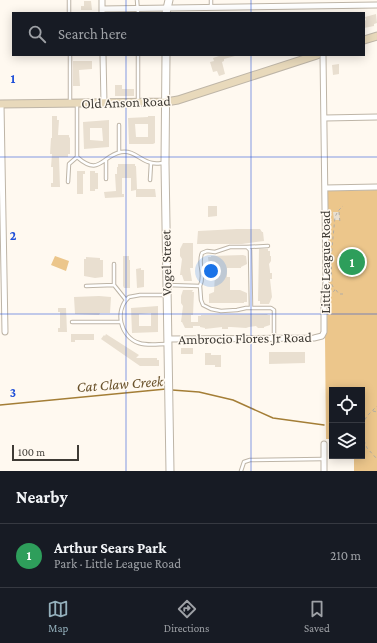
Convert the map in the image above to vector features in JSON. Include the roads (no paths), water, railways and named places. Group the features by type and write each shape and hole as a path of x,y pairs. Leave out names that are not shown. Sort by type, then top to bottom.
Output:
{"main road":[{"path":"365,40 377,36"},
{"name":"Old Anson Road","path":"0,104 166,102 190,98 314,56"}],"street":[{"path":"102,0 102,11 167,10 291,3 374,3"},
{"path":"167,10 168,0"},
{"path":"253,0 254,6"},
{"path":"103,56 104,103"},
{"name":"Vogel Street","path":"166,56 165,163 170,471"},
{"name":"Little League Road","path":"322,336 324,332 324,300 326,282 323,56"},
{"path":"0,104 1,221 5,332"},
{"path":"325,118 377,117"},
{"path":"325,188 377,187"},
{"name":"Ambrocio Flores Jr Road","path":"168,342 314,338 322,336"},
{"path":"324,444 324,471"}],"lane":[{"path":"69,0 69,12"},
{"path":"137,0 138,11"},
{"path":"211,0 212,7"},
{"path":"70,56 77,157 83,162 95,165 101,164 120,152 128,152 136,154 151,163 165,163"},
{"path":"138,56 138,102"},
{"path":"118,125 120,152"},
{"path":"68,182 69,164 77,157"},
{"path":"106,160 106,179"},
{"path":"150,180 151,163"},
{"path":"268,246 230,247 215,252 207,251 202,253 203,280 200,286 203,305 211,309 221,311 251,307 270,308 274,310 274,338"},
{"path":"247,247 250,250 251,307"},
{"path":"114,264 114,285 126,300"},
{"path":"86,286 114,285"},
{"path":"167,285 200,286"},
{"path":"167,295 133,296 126,300 121,307 121,322 125,333 138,343 147,345 168,342"},
{"path":"72,322 121,322"},
{"path":"241,471 244,462 250,460 324,459"}],"waterway":[{"name":"Cat Claw Creek","path":"0,405 166,389"},
{"name":"Cat Claw Creek","path":"172,390 199,392 233,400 273,418 324,425"}],"place":[{"name":"Arthur Sears Park","path":"352,262"}]}
